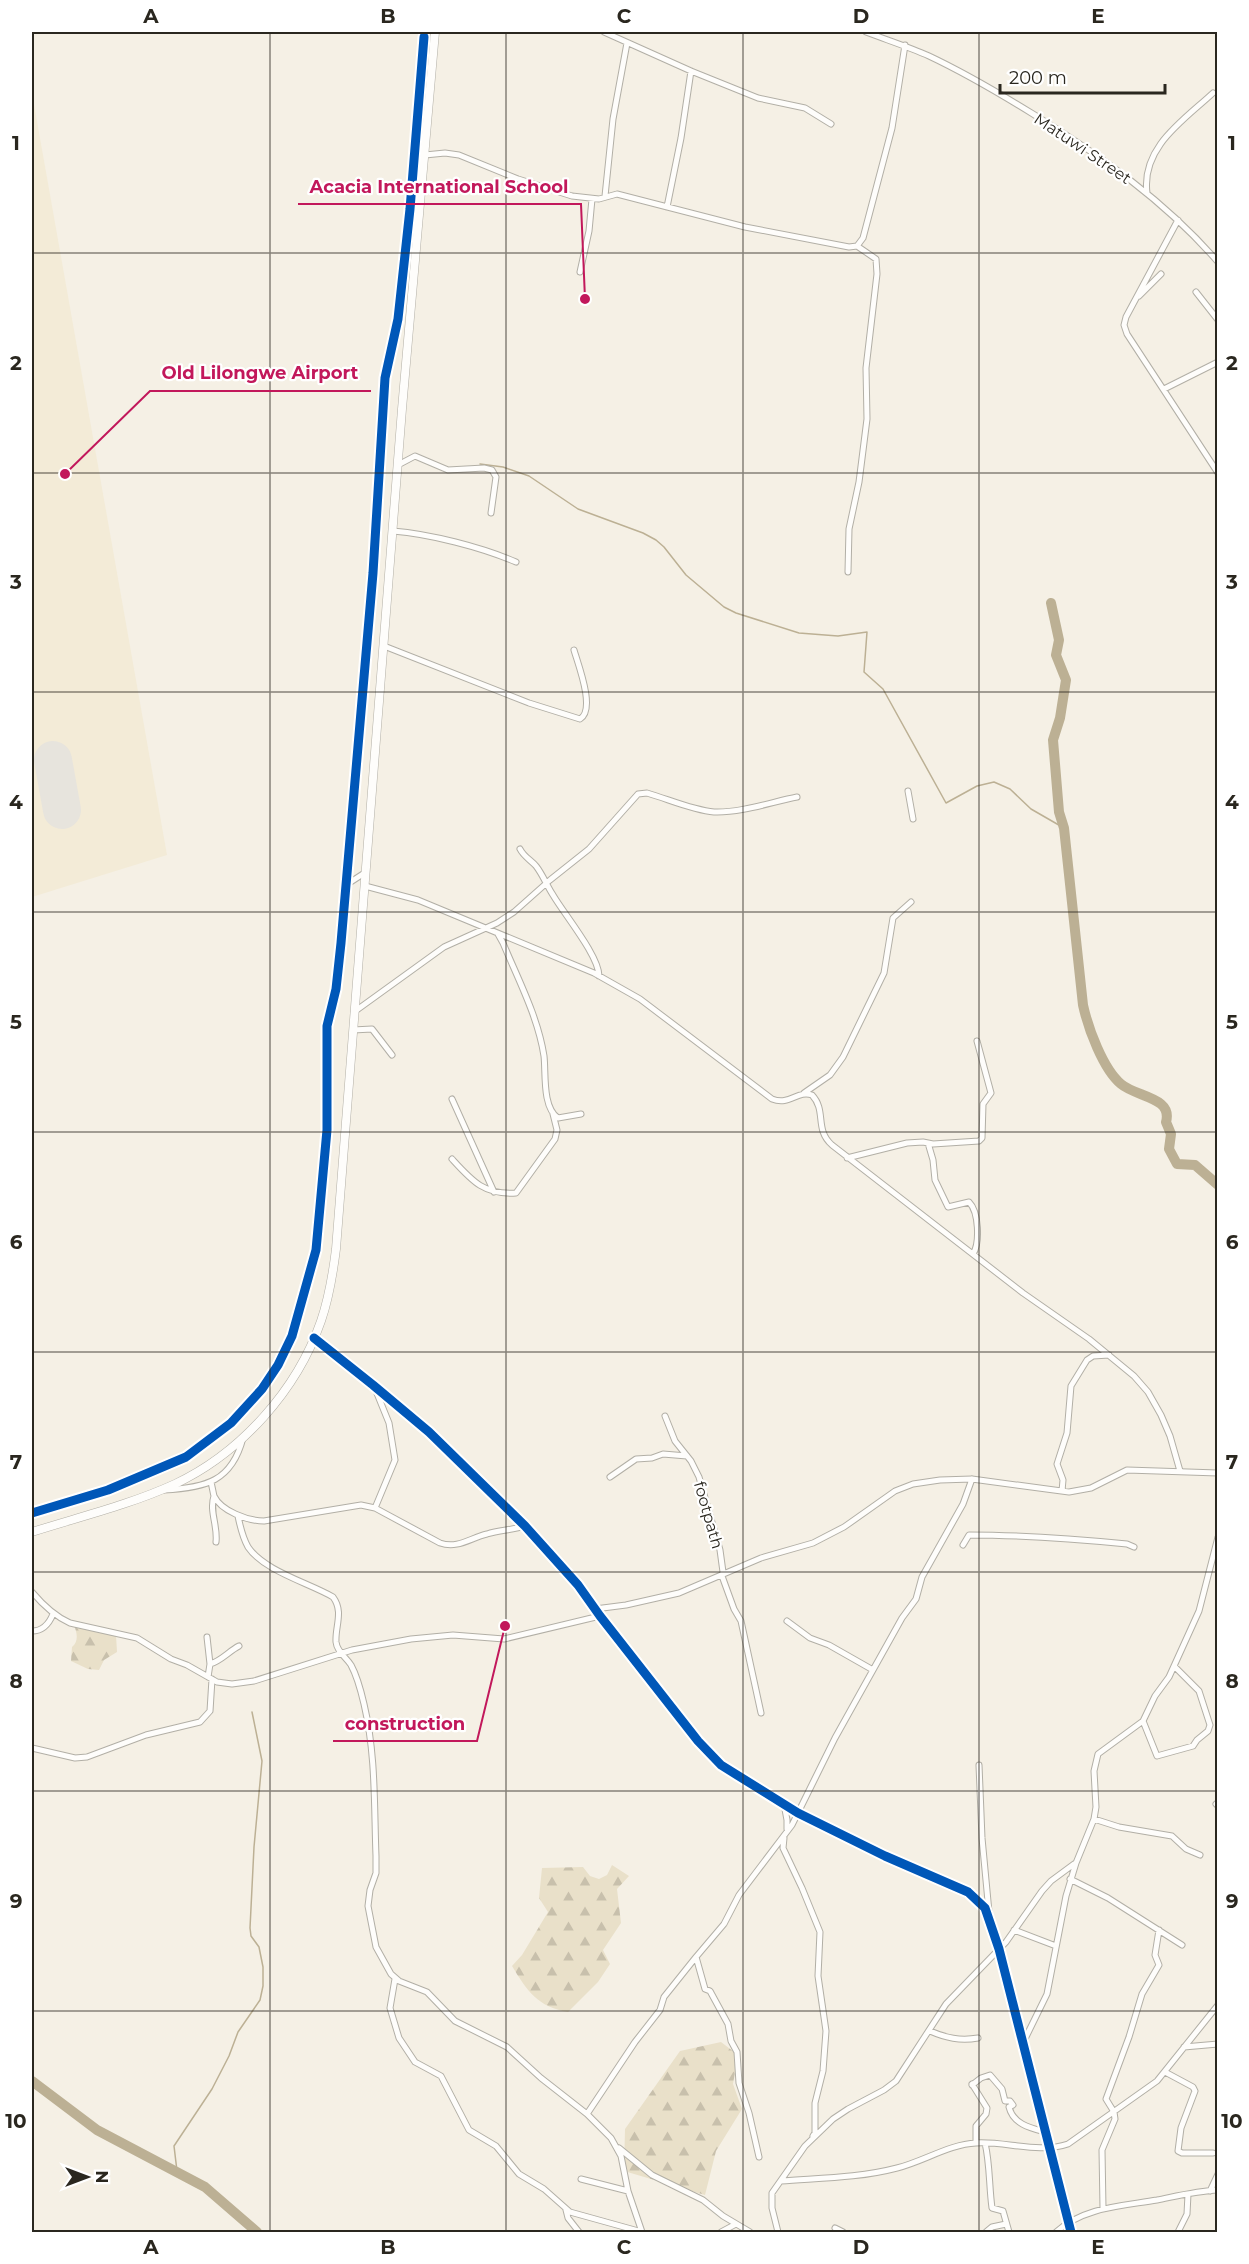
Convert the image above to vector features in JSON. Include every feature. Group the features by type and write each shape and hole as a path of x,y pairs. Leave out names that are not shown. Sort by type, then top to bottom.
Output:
{"main road":[{"path":"32,1532 161,1490 209,1464 244,1436 284,1391 314,1338 326,1306 336,1249 435,32"}],"street":[{"path":"604,32 758,98 805,108 831,124"},
{"name":"Matuwi Street","path":"866,32 905,45 955,69 1027,110 1098,155 1178,220 1218,262"},
{"path":"32,1513 108,1490 186,1457 231,1423 262,1389 278,1365 292,1336 316,1250 327,1130 327,1026 336,989 373,573 386,378 400,297 411,198 424,37"},
{"path":"605,196 613,119 627,43"},
{"path":"857,246 863,238 886,156 905,45"},
{"path":"667,207 691,71"},
{"path":"1147,193 1147,174 1154,151 1169,133 1213,93"},
{"path":"425,155 445,153 459,155 536,185 572,196 592,199 617,194 745,227 849,247 857,246 876,259 866,368 867,419 859,482 849,529 848,572"},
{"path":"580,272 590,231 592,199"},
{"path":"1178,220 1133,301 1124,325 1127,334 1218,473"},
{"path":"1133,301 1161,274"},
{"path":"1196,292 1218,320"},
{"path":"1164,389 1218,362"},
{"path":"398,465 415,456 448,470 484,468 492,470 496,477 491,513"},
{"path":"393,531 482,549 516,562"},
{"path":"384,646 530,703 580,719 586,712 586,694 574,650"},
{"path":"908,791 913,819"},
{"path":"354,1012 444,947 514,912 589,849 641,792 718,812 734,811 797,797"},
{"path":"520,849 525,857 537,867 551,893 587,946 599,971 599,976"},
{"path":"346,885 366,872"},
{"path":"365,886 418,900 599,976 640,999 772,1099 784,1102 803,1094 830,1075 843,1057 884,973 893,918 911,902"},
{"path":"452,1159 478,1186 494,1192 516,1193 555,1139 558,1130 548,1102 543,1048 538,1030 497,933"},
{"path":"353,1030 372,1029 392,1055"},
{"path":"847,1158 896,1145 918,1142 976,1143 982,1138 983,1104 991,1093 977,1041"},
{"path":"803,1094 812,1095 818,1103 823,1137 847,1158 1134,1376 1153,1400 1170,1436 1180,1471"},
{"path":"452,1099 494,1192"},
{"path":"554,1114 558,1118 581,1114"},
{"path":"928,1143 935,1180 948,1207 969,1202 972,1205 977,1233 976,1248 973,1254"},
{"path":"314,1338 429,1432 525,1526 578,1585 600,1616 713,1757 738,1777 798,1813 885,1856 960,1887 980,1902 989,1916"},
{"path":"1062,1491 1063,1480 1057,1464 1067,1433 1071,1386 1087,1360 1093,1356 1109,1355"},
{"path":"373,1385 389,1423 395,1460 375,1508"},
{"name":"footpath","path":"665,1416 675,1441 687,1456 702,1486 722,1559 722,1576 741,1621 761,1713"},
{"path":"161,1490 195,1487 211,1482 235,1462 244,1436"},
{"path":"610,1477 636,1459 663,1454 687,1456"},
{"path":"595,1609 626,1605 679,1593 761,1558 806,1546 824,1538 903,1488 928,1481 972,1479 1062,1491 1092,1488 1127,1470 1218,1473"},
{"path":"587,2114 635,2042 660,2010 664,1997 724,1923 739,1895 785,1835 835,1738 915,1599 922,1577 963,1504 972,1479"},
{"path":"211,1482 214,1496 211,1506 216,1542"},
{"path":"214,1496 238,1516 251,1521 264,1521 357,1505 375,1508 445,1545 459,1545 490,1533 525,1526"},
{"path":"238,1516 246,1544 253,1553 281,1573 336,1600 339,1620 336,1644 350,1663 359,1687 373,1752 376,1864 368,1906 376,1947 395,1978 423,1989 455,2021 507,2047 541,2078 587,2114 617,2147 652,2175 703,2200 723,2216 750,2232"},
{"path":"963,1545 969,1535 979,1535 1078,1539 1127,1544 1134,1547"},
{"path":"1023,2043 1047,1994 1061,1913 1070,1879 1094,1819 1096,1807 1094,1771 1098,1754 1143,1721 1155,1696 1169,1677 1199,1611 1218,1537"},
{"path":"32,1592 53,1614 70,1623 141,1640 162,1655 221,1683 248,1683 341,1653 411,1639 460,1635 504,1639 600,1616"},
{"path":"32,1631 41,1630 46,1626 53,1614"},
{"path":"788,1621 810,1638 829,1645 873,1670"},
{"path":"32,1748 75,1758 87,1757 146,1734 200,1722 210,1711 210,1664 207,1636"},
{"path":"210,1664 217,1662 239,1646"},
{"path":"1143,1721 1157,1756 1193,1746 1208,1731 1210,1725 1199,1691 1174,1666"},
{"path":"978,1765 989,1916 1071,2232"},
{"path":"778,2232 772,2208 772,2193 815,2133 815,2103 822,2075 826,2031 818,1976 820,1932 807,1898 783,1848 787,1820 784,1804"},
{"path":"1094,1819 1119,1827 1172,1836 1186,1849 1200,1855"},
{"path":"812,2138 848,2109 884,2090 896,2080 952,1997 999,1949 1051,1881 1076,1863"},
{"path":"1070,1879 1108,1898 1182,1945"},
{"path":"1014,1930 1056,1946"},
{"path":"1103,2208 1102,2150 1115,2119 1114,2112 1106,2099 1142,1994 1159,1965 1155,1954 1159,1930"},
{"path":"696,1957 705,1989 710,1991 728,2024 731,2041 738,2055 739,2083 749,2113 759,2157"},
{"path":"395,1978 390,2008 399,2038 412,2060 441,2076 469,2130 496,2146 512,2167 544,2189 566,2210 581,2217 642,2232"},
{"path":"782,2181 860,2175 897,2168 976,2142 1062,2146 1072,2142 1103,2117 1114,2112 1165,2072 1217,2007"},
{"path":"930,2031 953,2039 978,2038"},
{"path":"1184,2047 1218,2044"},
{"path":"1165,2072 1193,2087 1195,2091 1181,2128 1178,2151 1213,2153"},
{"path":"976,2142 976,2126 986,2114 987,2108 972,2084 990,2075 1002,2089 1005,2102 1010,2101 1013,2105 1009,2107 1009,2110 1017,2121 1045,2132"},
{"path":"985,2143 989,2160 992,2208 1003,2211 1009,2232"},
{"path":"617,2147 628,2191 642,2232"},
{"path":"1210,2191 1218,2174"},
{"path":"581,2180 628,2191"},
{"path":"1056,2232 1068,2222 1103,2208 1218,2190"},
{"path":"1178,2232 1187,2214 1188,2194"},
{"path":"566,2210 568,2218 579,2232"},
{"path":"721,2232 736,2224"},
{"path":"986,2232 992,2227 1006,2224"},
{"path":"835,2228 843,2232"}],"shaded area":[{"path":"32,93 167,855 32,897"}],"green space":[{"path":"74,1625 116,1635 117,1652 104,1660 99,1670 88,1669 71,1661 72,1647 77,1637"},
{"path":"612,1865 629,1876 617,1889 621,1923 603,1950 610,1964 598,1982 568,2012 558,2010 534,1996 512,1966 522,1955 548,1912 539,1898 542,1868 583,1867 590,1876 599,1879 607,1875"},
{"path":"721,2042 738,2055 733,2084 742,2109 716,2151 705,2195 624,2171 625,2129 680,2051"}],"waterway":[{"path":"480,464 503,467 529,476 578,509 656,540 686,575 724,607 736,613 799,633 838,636 867,632 864,672 883,689 946,803 977,786 994,782 1010,789 1031,809 1064,828"},
{"path":"1051,603 1059,640 1056,655 1066,680 1060,718 1053,740 1059,812 1064,828 1085,1014 1097,1048 1114,1077 1121,1084 1152,1098 1164,1107 1167,1114 1166,1122 1171,1134 1169,1149 1177,1164 1195,1165 1218,1185"},
{"path":"177,2171 174,2146 212,2089 238,2032 260,2000 263,1986 263,1967 259,1947 251,1936 250,1928 254,1847 262,1761 252,1712"},
{"path":"32,2081 97,2130 205,2187 257,2232"}],"runway":[{"path":"53,760 62,810"}],"cycle path":[{"path":"32,1513 108,1490 186,1457 231,1423 262,1389 278,1365 292,1336 316,1250 327,1130 327,1026 336,989 341,943 373,573 385,378 398,319 410,209 424,37"},
{"path":"314,1338 429,1432 525,1526 578,1585 698,1741 721,1765 798,1813 885,1856 968,1892 985,1908 999,1949 1071,2232"}],"place":[{"name":"Acacia International School","path":"585,299"},
{"name":"Old Lilongwe Airport","path":"65,474"},
{"name":"construction","path":"505,1626"}]}
